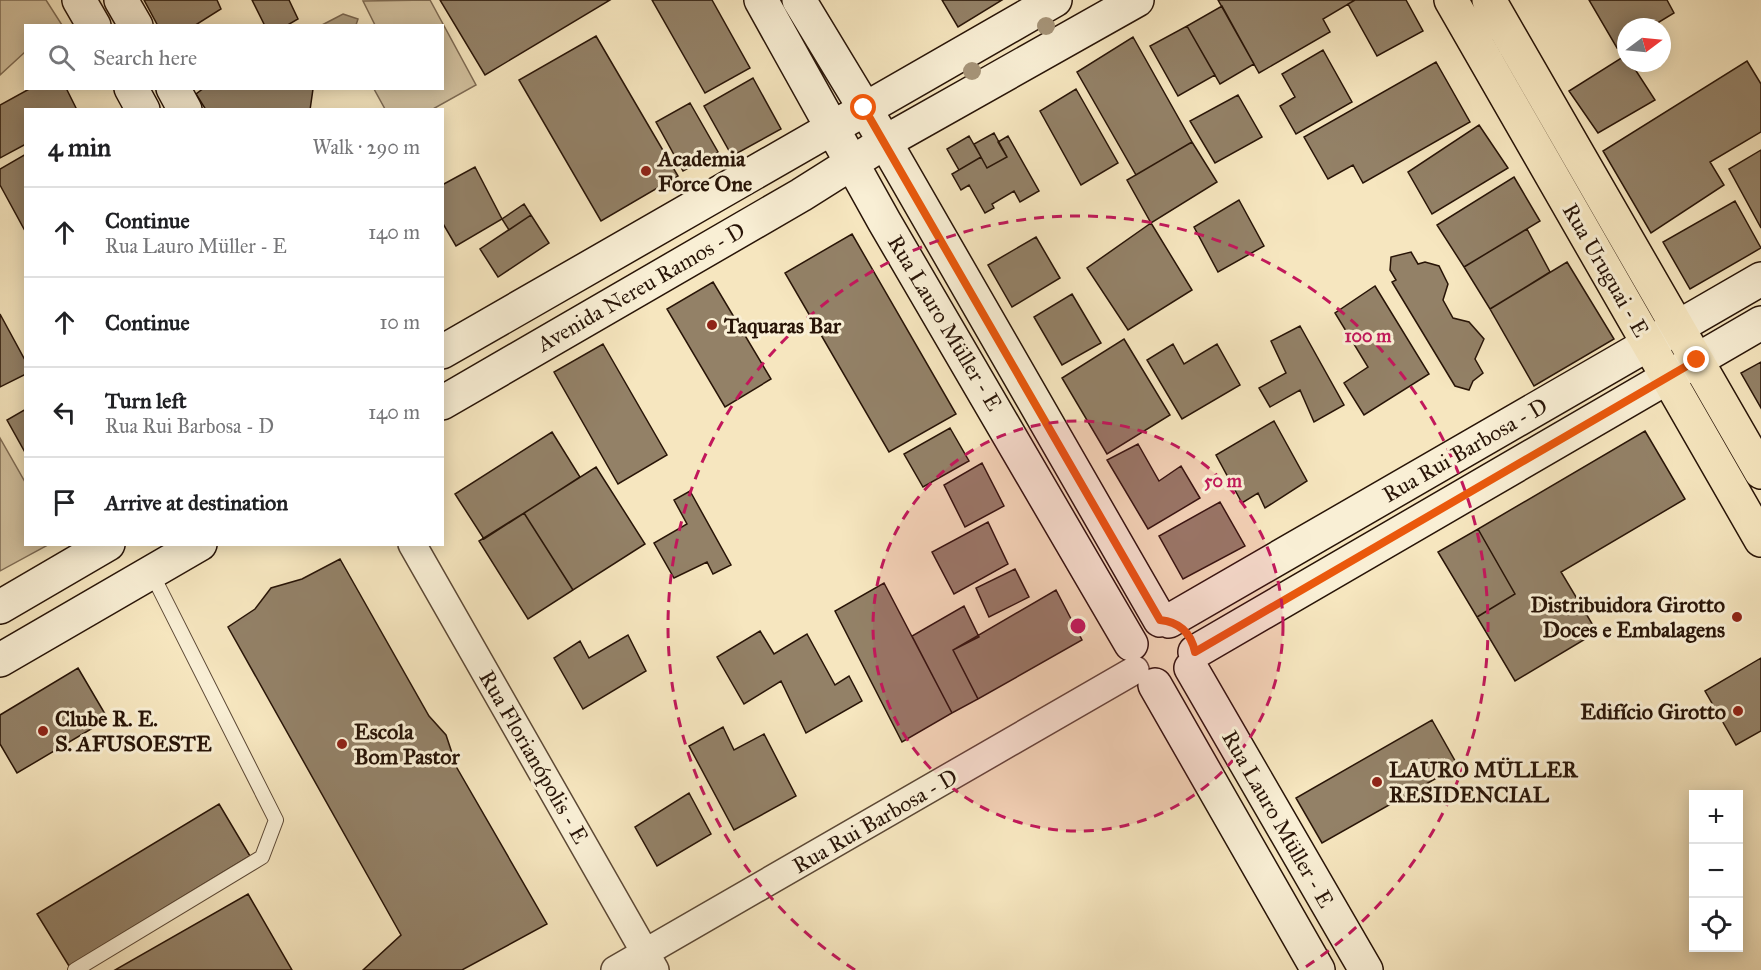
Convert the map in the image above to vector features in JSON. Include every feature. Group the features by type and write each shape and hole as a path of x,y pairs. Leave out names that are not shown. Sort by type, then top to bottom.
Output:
{"main road":[{"name":"Rua Uruguai - E","path":"1451,0 1761,540"},
{"name":"Rua Uruguai - E","path":"1489,0 1761,472"}],"street":[{"path":"79,0 93,24"},
{"path":"121,0 135,24"},
{"name":"Rua Lauro Müller - E","path":"761,0 826,131 846,166 884,221 991,400 1140,666 1318,970"},
{"name":"Rua Lauro Müller - E","path":"799,0 874,103 891,139 1165,621"},
{"path":"874,103 1055,0"},
{"path":"891,139 1136,0"},
{"path":"174,90 184,108"},
{"name":"Avenida Nereu Ramos - D","path":"444,351 874,103"},
{"name":"Avenida Nereu Ramos - D","path":"444,402 891,139"},
{"name":"Rua Rui Barbosa - D","path":"1165,621 1761,279"},
{"name":"Rua Rui Barbosa - D","path":"1193,660 1761,323"},
{"path":"0,607 105,546"},
{"path":"0,660 197,546"},
{"name":"Rua Florianópolis - E","path":"413,546 650,961"},
{"path":"1165,621 1187,633 1193,660 1176,682 1140,666 1142,627 1165,621"},
{"name":"Rua Lauro Müller - E","path":"1193,660 1366,970"},
{"name":"Rua Rui Barbosa - D","path":"615,970 650,961 1140,666"}],"lane":[{"path":"75,970 262,857 276,820 152,574"}],"shaded area":[{"path":"0,0 46,0 61,24 24,24 24,53 0,75"},
{"path":"430,0 443,24 374,24 363,1"},
{"path":"343,14 358,19 356,24 324,24"},
{"path":"444,26 476,85 435,108 384,108 375,90 444,90"},
{"path":"0,438 24,480 24,546 46,546 0,571"}],"building":[{"path":"144,0 217,0 221,9 197,24 157,24"},
{"path":"252,0 289,0 298,19 289,24 264,24"},
{"path":"440,0 610,0 485,75"},
{"path":"652,0 712,0 750,68 705,93"},
{"path":"942,0 1002,0 958,27"},
{"path":"1218,0 1355,0 1323,19 1330,32 1259,73"},
{"path":"1355,0 1406,0 1423,31 1377,56 1348,4"},
{"path":"1589,0 1667,0 1674,13 1666,18 1617,18 1617,48"},
{"path":"1222,6 1254,64 1220,84 1187,26"},
{"path":"1187,26 1215,75 1178,96 1150,46"},
{"path":"596,36 678,176 601,221 519,80"},
{"path":"1133,37 1192,142 1136,175 1077,72"},
{"path":"1323,50 1352,102 1296,134 1280,106 1295,97 1282,74"},
{"path":"1617,61 1617,72 1637,72 1655,100 1598,133 1569,91"},
{"path":"1747,61 1761,84 1761,132 1710,162 1724,185 1651,233 1603,151"},
{"path":"1436,62 1470,122 1363,183 1353,165 1328,179 1304,137"},
{"path":"753,78 781,129 732,156 704,106"},
{"path":"1076,89 1118,163 1081,185 1040,111"},
{"path":"27,90 67,90 76,108 24,108 24,145 0,158 0,105"},
{"path":"201,90 313,90 310,108 205,108 196,94"},
{"path":"1238,95 1262,137 1215,163 1190,121"},
{"path":"690,103 718,152 683,171 656,122"},
{"path":"1479,125 1508,168 1432,214 1408,172"},
{"path":"994,133 1007,157 987,168 974,144"},
{"path":"969,136 981,157 959,170 947,149"},
{"path":"1008,136 1039,191 1020,202 1014,191 992,204 994,208 985,213 969,185 961,190 952,174 981,157 987,168 1007,157 998,142"},
{"path":"1192,142 1217,182 1151,223 1127,180"},
{"path":"1761,150 1761,228 1729,169"},
{"path":"24,155 24,229 0,185 0,169"},
{"path":"475,167 502,219 456,246 444,225 444,184"},
{"path":"1514,177 1540,221 1464,267 1437,225"},
{"path":"1239,200 1264,246 1218,272 1194,227"},
{"path":"1735,201 1761,248 1690,289 1663,242"},
{"path":"524,204 531,215 509,230 502,219"},
{"path":"531,215 549,243 498,277 480,249"},
{"path":"1151,223 1192,290 1128,330 1087,268"},
{"path":"1527,229 1550,272 1490,309 1464,267"},
{"path":"852,234 956,414 889,452 785,273"},
{"path":"1036,237 1060,278 1012,307 988,265"},
{"path":"1411,252 1418,264 1425,262 1439,266 1448,284 1443,300 1453,318 1469,322 1484,339 1475,359 1483,373 1473,381 1469,390 1455,386 1392,282 1396,280 1390,270 1391,257"},
{"path":"1567,262 1614,339 1534,386 1490,309"},
{"path":"713,282 771,379 725,407 667,309"},
{"path":"1375,286 1429,374 1364,415 1344,383 1368,367 1335,313"},
{"path":"1072,294 1101,343 1062,365 1034,317"},
{"path":"0,314 24,358 24,375 0,387"},
{"path":"1300,326 1344,405 1314,422 1300,390 1270,407 1259,388 1286,373 1271,341"},
{"path":"1124,339 1170,415 1107,454 1062,378"},
{"path":"603,344 667,455 618,484 554,372"},
{"path":"1173,344 1184,364 1217,344 1240,385 1182,419 1147,360"},
{"path":"1761,362 1761,408 1741,373"},
{"path":"24,410 24,450 7,420"},
{"path":"1274,421 1307,481 1265,508 1258,493 1242,503 1216,455"},
{"path":"950,428 969,461 923,487 904,454"},
{"path":"1645,431 1685,499 1561,572 1597,632 1515,681 1477,617 1515,594 1478,529"},
{"path":"552,432 580,477 484,539 455,494"},
{"path":"1138,444 1159,481 1181,466 1200,498 1148,529 1107,460"},
{"path":"982,463 1004,506 965,527 944,485"},
{"path":"596,467 645,544 573,590 524,513"},
{"path":"690,491 731,565 713,574 707,562 674,578 654,543 687,524 674,500"},
{"path":"1220,502 1245,546 1183,579 1159,536"},
{"path":"524,513 573,590 528,619 479,541"},
{"path":"988,522 1008,564 954,594 932,552"},
{"path":"1478,529 1515,594 1477,617 1438,552"},
{"path":"340,559 429,716 446,735 457,768 547,924 462,970 363,970 401,935 228,627 255,609 271,588 302,579"},
{"path":"1015,569 1029,597 989,617 976,588"},
{"path":"884,583 952,713 902,742 835,611"},
{"path":"1056,590 1082,640 978,699 953,650"},
{"path":"964,606 979,637 953,650 978,699 952,713 912,636"},
{"path":"760,631 774,654 807,634 835,685 849,676 862,701 806,733 781,681 744,704 717,657"},
{"path":"628,635 646,671 583,709 554,658 580,641 589,658"},
{"name":"Edifício Girotto","path":"1761,658 1761,731 1736,745 1705,691"},
{"name":"Clube R. E. S. AFUSOESTE","path":"78,668 108,719 17,773 0,744 0,715"},
{"name":"LAURO MÜLLER RESIDENCIAL","path":"1432,720 1458,766 1322,843 1296,798"},
{"path":"723,727 734,750 764,734 796,796 734,830 689,746"},
{"path":"689,793 711,834 657,866 635,827"},
{"path":"219,804 250,856 69,966 37,914"},
{"path":"248,894 292,970 115,970"}],"place":[{"name":"Academia Force One","path":"646,171"},
{"name":"Taquaras Bar","path":"712,325"},
{"name":"Distribuidora Girotto Doces e Embalagens","path":"1737,617"},
{"name":"Edifício Girotto","path":"1738,711"},
{"name":"Clube R. E. S. AFUSOESTE","path":"43,731"},
{"name":"Escola Bom Pastor","path":"342,744"},
{"name":"LAURO MÜLLER RESIDENCIAL","path":"1377,782"}],"route":[{"path":"864,108 1160,620 1170,621 1180,626 1193,642 1195,652 1697,360"}]}
